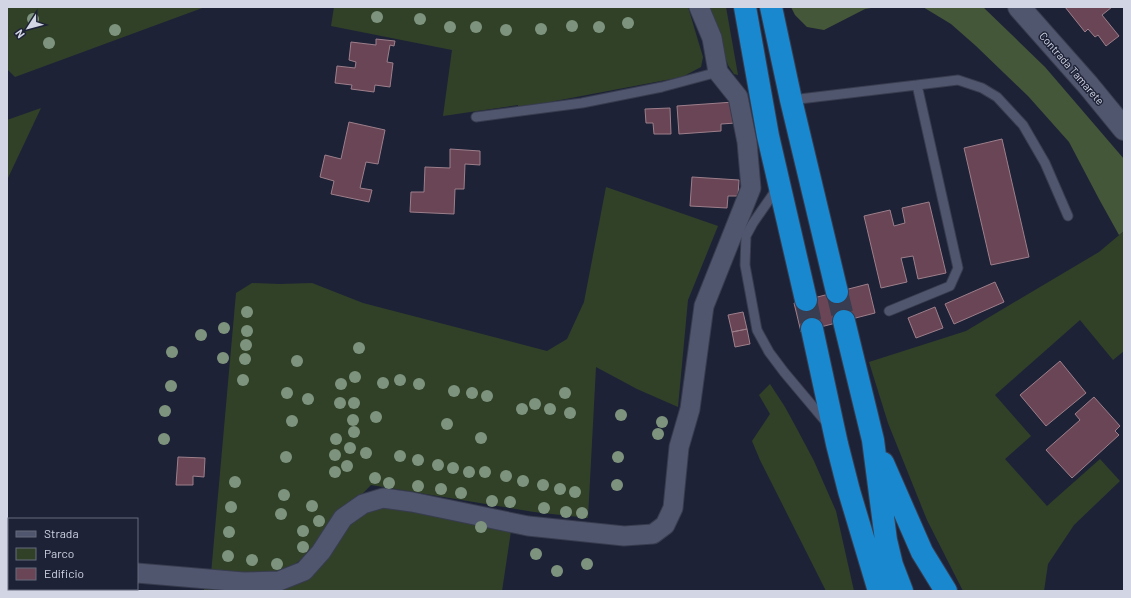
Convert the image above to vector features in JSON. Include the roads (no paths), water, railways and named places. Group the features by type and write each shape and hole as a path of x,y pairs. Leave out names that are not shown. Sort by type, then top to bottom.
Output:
{"highway":[{"path":"745,7 768,136 806,300"},
{"path":"771,7 791,100 837,292"},
{"path":"844,321 873,440 886,540 892,565 902,591"},
{"path":"812,329 851,499 879,591"},
{"path":"873,440 922,552 946,591"}],"main road":[{"name":"Contrada Tamarete","path":"1019,7 1088,85 1124,129"}],"street":[{"path":"138,573 243,582 279,581 304,571 321,552 343,518 363,504 383,498 412,502 528,526 624,536 653,534 665,525 673,508 679,447 690,409 704,306 751,188 747,142 738,97 718,72 712,38 698,7"}],"lane":[{"path":"476,116 582,103 662,87 718,72"},
{"path":"791,100 958,80 982,88 997,96 1023,125 1045,163 1068,216"},
{"path":"889,311 950,286 958,268 917,85"},
{"path":"779,186 753,223 746,236 745,265 758,330 769,352 784,372 835,432"}],"tunnel":[{"path":"837,292 844,321"},
{"path":"806,300 812,329"}]}
